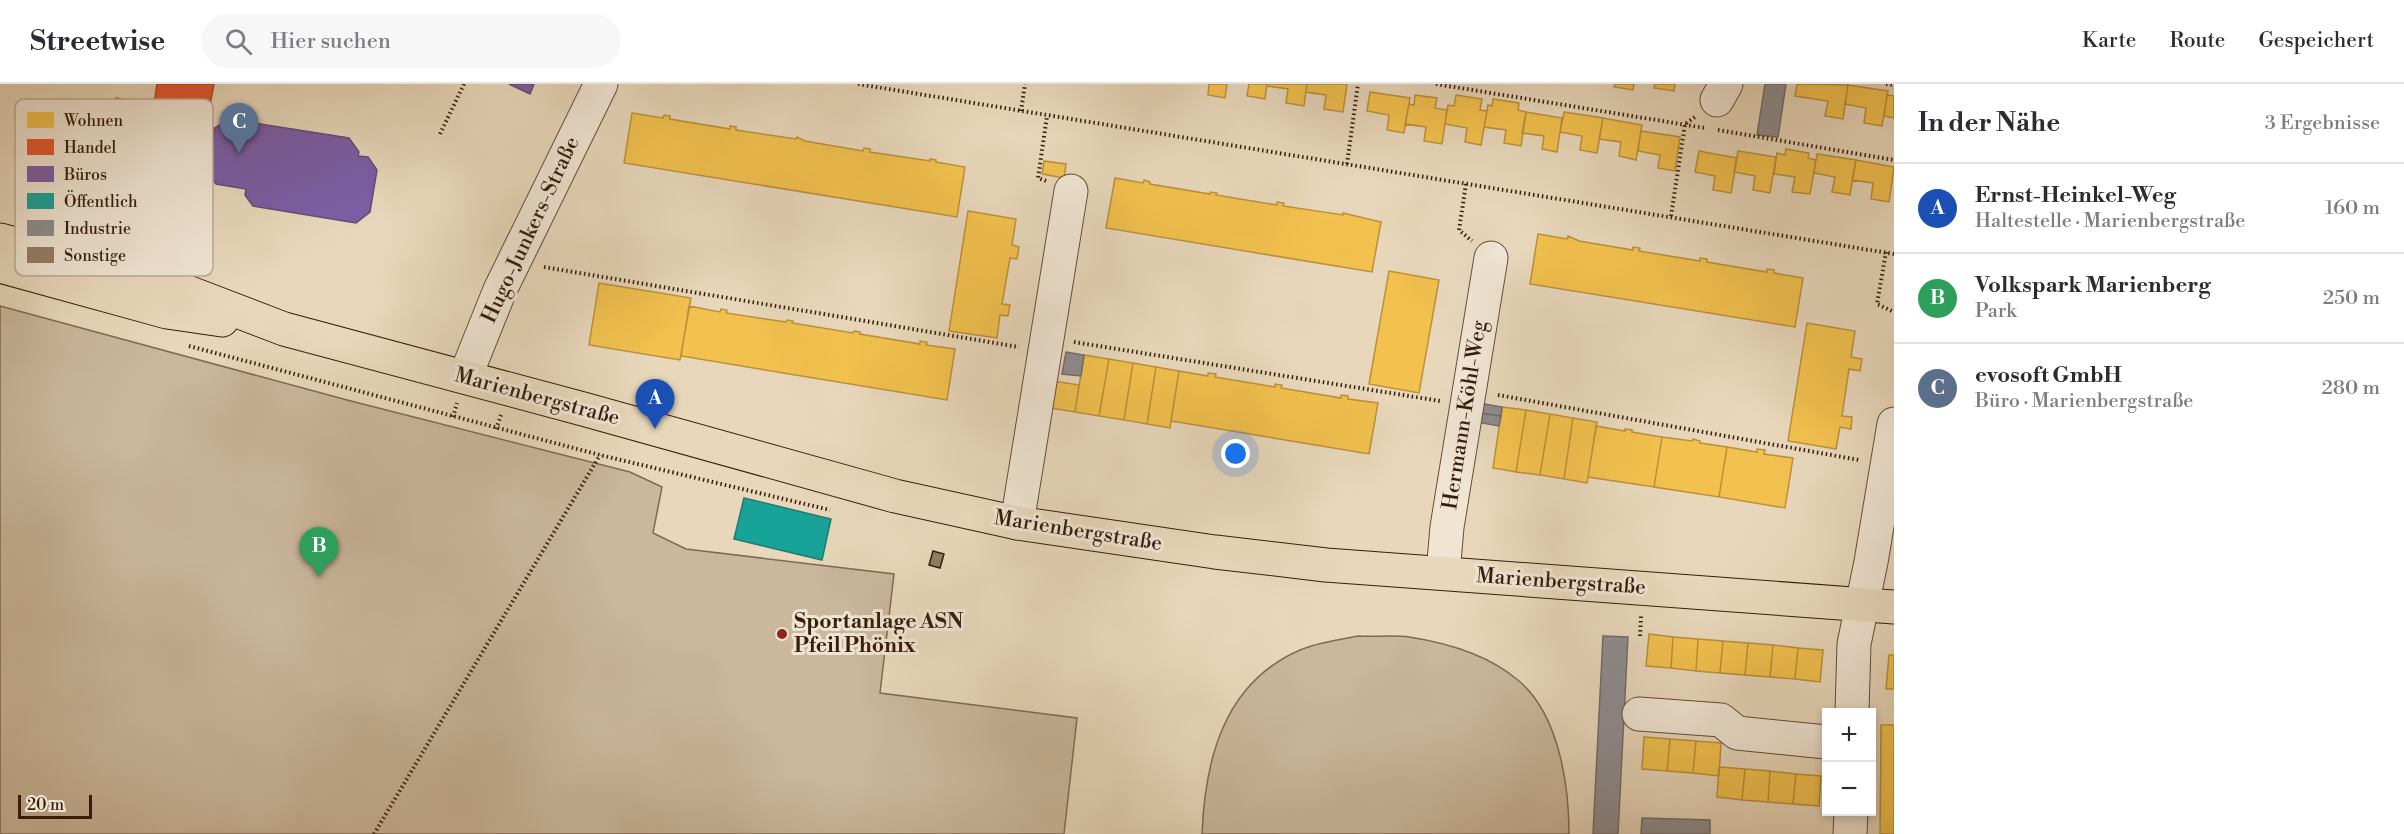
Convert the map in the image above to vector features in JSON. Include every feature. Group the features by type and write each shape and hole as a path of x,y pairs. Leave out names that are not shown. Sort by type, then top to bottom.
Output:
{"main road":[{"name":"Marienbergstraße","path":"0,240 15,244"},
{"name":"Marienbergstraße","path":"0,266 15,270"},
{"name":"Marienbergstraße","path":"36,276 167,312 284,329"},
{"name":"Marienbergstraße","path":"133,276 177,288 284,329 895,496 1017,523 1248,556 1894,607"}],"street":[{"name":"Hugo-Junkers-Straße","path":"465,377 513,262 601,84"},
{"path":"1017,523 1071,192"},
{"name":"Hermann-Köhl-Weg","path":"1443,573 1447,526 1491,258"},
{"path":"1852,708 1854,644 1871,562 1894,424"},
{"path":"1639,714 1720,720 1737,733 1822,742"},
{"path":"1850,834 1851,816"}],"path":[{"path":"440,134 464,84"},
{"path":"858,84 1894,254"},
{"path":"1021,111 1025,84"},
{"path":"1347,164 1358,84"},
{"path":"1436,84 1894,160"},
{"path":"1886,84 1894,85"},
{"path":"1671,216 1685,124 1721,92"},
{"path":"1047,116 1038,178 1071,192"},
{"path":"1466,184 1460,230 1491,258"},
{"path":"1886,252 1876,304 1894,312"},
{"path":"513,262 1044,351"},
{"path":"181,344 600,455 374,834"},
{"path":"1107,348 1467,405"},
{"path":"1524,400 1887,465"},
{"path":"1640,630 1640,636"}],"shaded area":[{"path":"0,306 347,400 630,472 662,487 653,533 686,549 894,574 880,693 1077,718 1064,834 0,834"},
{"path":"1358,636 1409,637 1453,647 1495,664 1519,681 1533,695 1544,712 1559,752 1567,794 1569,834 1202,834 1208,778 1214,752 1236,703 1253,682 1274,664 1307,647"}],"building: Wohnen":[{"path":"1209,84 1227,84 1225,98 1208,95"},
{"path":"1249,84 1267,84 1265,99 1247,96"},
{"path":"1267,84 1307,84 1304,106 1286,103 1288,89 1267,86"},
{"path":"1307,84 1347,84 1343,112 1324,109 1326,95 1306,92"},
{"path":"1615,84 1634,84 1633,90 1614,87"},
{"path":"1655,84 1675,84 1674,91 1654,88"},
{"path":"1797,84 1848,85 1843,119 1825,116 1828,101 1795,96"},
{"path":"1848,85 1888,91 1882,126 1864,123 1866,108 1845,104"},
{"path":"1370,92 1410,98 1404,133 1387,130 1389,115 1367,111"},
{"path":"1415,95 1437,98 1435,108 1447,110 1442,144 1424,141 1426,127 1405,124 1409,104 1414,105"},
{"path":"1456,95 1482,99 1480,110 1487,111 1481,145 1465,142 1467,128 1445,124 1448,105 1454,106"},
{"path":"1887,95 1894,96 1894,118 1884,116"},
{"path":"1493,99 1519,103 1518,110 1526,112 1521,146 1504,143 1506,130 1484,127 1488,105 1492,106"},
{"path":"1526,112 1562,118 1557,152 1542,149 1544,136 1522,133"},
{"path":"1564,112 1603,118 1597,153 1580,150 1582,136 1560,132"},
{"path":"632,113 663,118 664,115 670,116 670,119 730,129 730,126 736,127 736,130 796,139 797,137 805,141 863,151 864,148 870,149 870,152 930,161 930,159 965,167 957,217 624,163"},
{"path":"1603,118 1642,125 1636,160 1619,156 1621,142 1599,139"},
{"path":"1641,131 1680,137 1675,171 1658,168 1660,155 1638,151"},
{"path":"1786,149 1809,153 1808,158 1816,160 1810,194 1792,192 1795,177 1774,174 1777,153 1785,155"},
{"path":"1699,151 1737,158 1731,193 1713,190 1715,176 1695,172"},
{"path":"1738,151 1776,157 1770,193 1753,190 1755,176 1734,172"},
{"path":"1817,154 1856,160 1850,195 1832,192 1835,177 1814,173"},
{"path":"1856,160 1894,167 1889,202 1871,199 1873,183 1852,180"},
{"path":"1044,161 1066,164 1064,178 1042,174"},
{"path":"1115,178 1143,183 1144,180 1150,184 1210,194 1210,192 1217,193 1216,195 1277,205 1277,202 1284,203 1283,206 1343,215 1343,213 1381,222 1372,272 1106,228"},
{"path":"968,211 1016,219 1012,245 1019,247 1017,259 1010,258 1002,304 1010,305 1008,316 1000,315 997,338 949,331"},
{"path":"1538,234 1567,239 1568,236 1579,241 1633,250 1633,247 1640,248 1639,251 1700,261 1700,258 1707,259 1707,262 1767,272 1767,269 1774,270 1774,273 1803,278 1795,327 1530,284"},
{"path":"1389,271 1439,280 1419,393 1369,384"},
{"path":"599,283 691,298 680,360 589,345"},
{"path":"689,306 720,312 721,309 727,310 726,313 786,322 787,320 793,321 792,323 853,333 854,331 920,344 920,341 927,342 926,345 955,349 947,400 681,356"},
{"path":"1807,323 1855,331 1851,357 1862,359 1860,371 1849,369 1842,416 1852,417 1851,429 1840,427 1836,449 1788,441"},
{"path":"1084,355 1109,359 1099,416 1075,412"},
{"path":"1109,359 1133,363 1124,420 1099,416"},
{"path":"1133,363 1156,367 1147,424 1124,420"},
{"path":"1156,367 1179,371 1170,428 1147,424"},
{"path":"1179,371 1208,376 1208,373 1216,374 1215,377 1275,387 1275,384 1282,385 1281,388 1341,398 1341,395 1348,396 1348,399 1378,403 1369,454 1171,421"},
{"path":"1054,381 1079,385 1075,412 1050,408"},
{"path":"1502,407 1526,410 1516,472 1493,468"},
{"path":"1526,410 1550,414 1540,475 1516,472"},
{"path":"1550,414 1573,418 1564,479 1540,475"},
{"path":"1573,418 1597,422 1587,483 1564,479"},
{"path":"1596,426 1632,430 1632,432 1662,437 1654,487 1588,477"},
{"path":"1662,437 1692,441 1693,439 1700,443 1727,447 1719,497 1654,487"},
{"path":"1727,447 1757,452 1757,449 1765,450 1764,454 1793,458 1785,508 1719,497"},
{"path":"1649,634 1673,637 1671,668 1646,666"},
{"path":"1673,637 1698,639 1696,671 1671,668"},
{"path":"1698,639 1723,641 1720,673 1696,671"},
{"path":"1723,641 1748,643 1745,675 1720,673"},
{"path":"1748,643 1773,645 1770,677 1745,675"},
{"path":"1773,645 1798,648 1795,679 1770,677"},
{"path":"1798,648 1823,650 1820,682 1795,679"},
{"path":"1889,655 1894,655 1894,689 1886,689"},
{"path":"1881,725 1894,725 1894,834 1880,834"},
{"path":"1644,737 1670,739 1667,771 1642,769"},
{"path":"1670,739 1696,741 1693,773 1667,771"},
{"path":"1696,741 1721,743 1719,776 1693,773"},
{"path":"1719,767 1745,769 1742,800 1717,797"},
{"path":"1745,769 1770,771 1768,802 1742,800"},
{"path":"1770,771 1796,774 1793,804 1768,802"},
{"path":"1796,774 1821,776 1819,806 1793,804"}],"building: Handel":[{"path":"157,84 214,84 211,99 155,99"}],"building: Büros":[{"path":"509,84 534,84 530,94"},
{"path":"228,119 349,138 359,152 358,156 368,157 377,170 370,212 356,223 253,206 245,195 246,189 216,184 213,180 215,128"}],"building: Öffentlich":[{"path":"744,498 831,519 822,560 734,539"}],"building: Industrie":[{"path":"1765,84 1786,84 1778,137 1757,135"},
{"path":"1066,352 1084,355 1081,376 1062,374"},
{"path":"1479,403 1502,407 1501,416 1478,413"},
{"path":"1478,413 1501,416 1499,426 1476,422"},
{"path":"1603,636 1628,637 1618,834 1593,834"},
{"path":"1642,818 1710,820 1710,834 1641,834"}],"building: Sonstige":[{"path":"933,551 944,554 940,568 929,565"}],"place":[{"name":"evosoft GmbH","path":"239,153"},
{"name":"Ernst-Heinkel-Weg","path":"655,429"},
{"name":"Volkspark Marienberg","path":"319,577"},
{"name":"Sportanlage ASN Pfeil Phönix","path":"782,634"}]}
